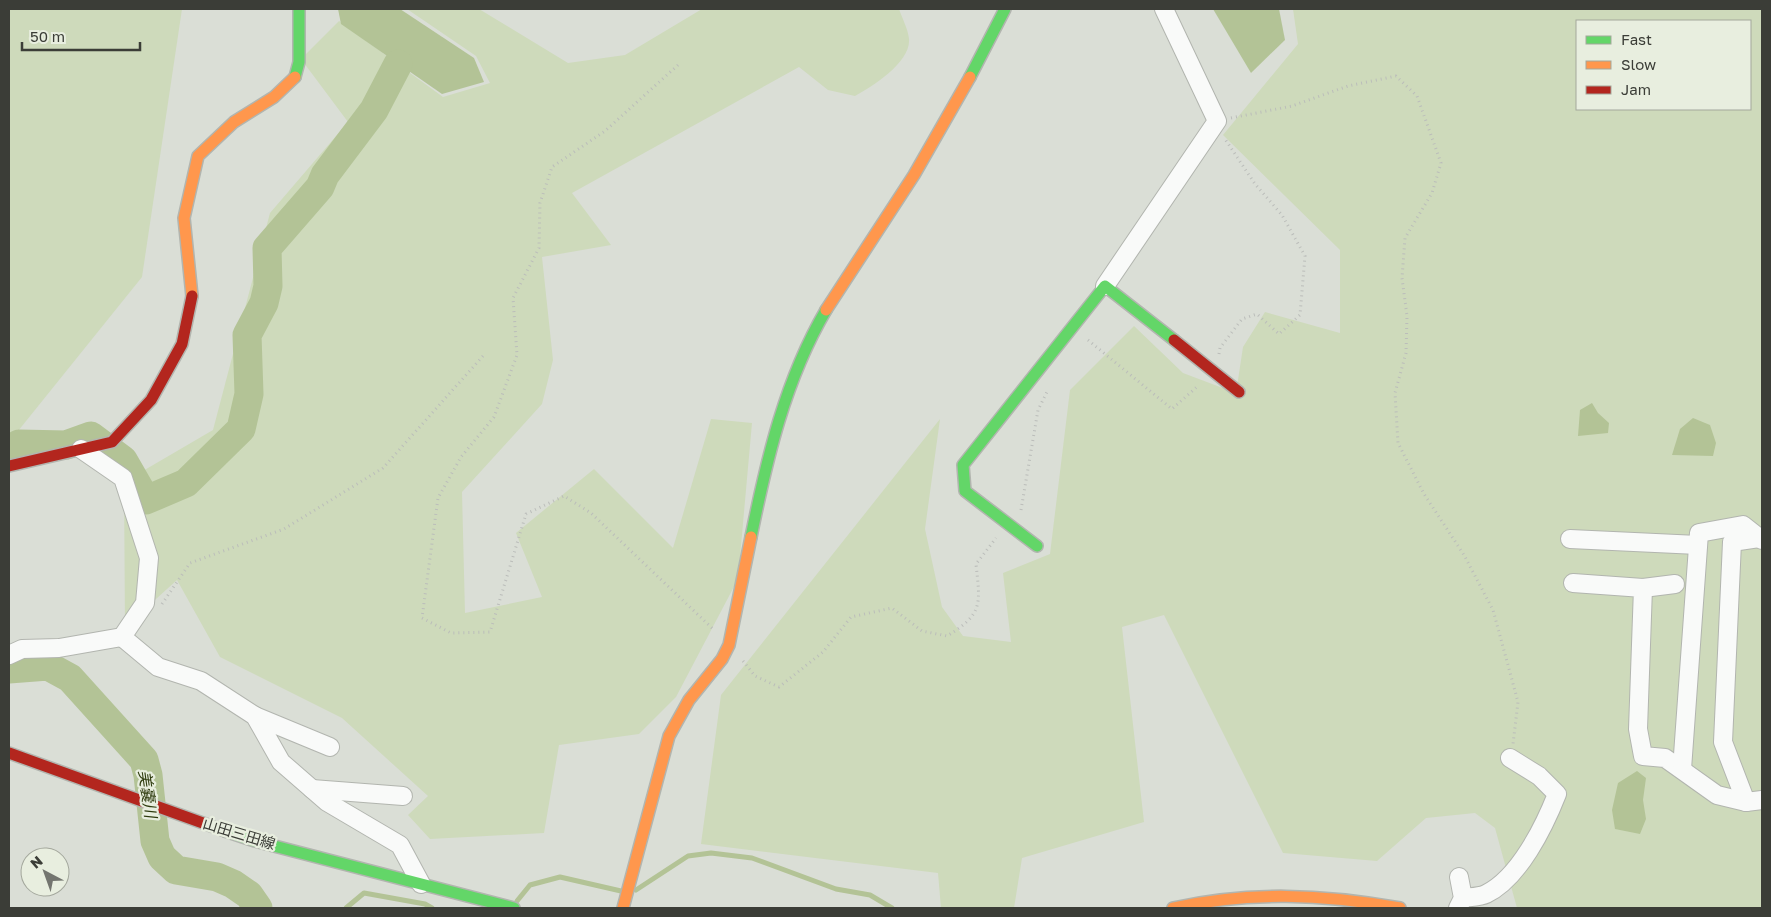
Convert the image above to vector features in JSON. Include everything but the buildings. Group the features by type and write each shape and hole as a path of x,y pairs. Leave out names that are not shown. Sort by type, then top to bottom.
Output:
{"street":[{"path":"9,466 112,442 151,400 171,367 182,344 192,296 184,218 198,156 234,122 274,97 294,79 299,62 299,9"},
{"path":"623,908 669,736 689,700 722,659 729,645 769,454 782,406 797,367 816,328 902,195 970,78 1005,9"},
{"path":"1037,546 965,492 963,465 1105,286 1217,121 1164,9"},
{"path":"1105,286 1239,392"},
{"path":"9,655 22,649 59,648 122,637 145,603 149,558 123,478 81,449"},
{"path":"1682,769 1699,533 1743,525 1761,539"},
{"path":"1570,539 1698,545"},
{"path":"1754,801 1723,742 1732,542 1761,539"},
{"path":"1573,583 1643,588 1675,584"},
{"path":"1643,588 1638,729 1643,756 1665,758 1716,795 1754,801"},
{"path":"122,637 158,667 201,681 255,716 330,747"},
{"path":"255,716 281,762 326,802 400,845 421,884"},
{"name":"山田三田線","path":"9,753 173,813 255,840 514,908"},
{"path":"1459,877 1460,903 1485,894 1512,874 1547,819 1557,794 1539,776 1510,758"},
{"path":"312,789 403,796"},
{"path":"458,908 462,895"},
{"path":"1173,908 1226,898 1257,896 1351,900 1400,908"}],"path":[{"path":"158,611 190,563 284,529 383,468 483,356"}],"shaded area":[{"path":"9,9 182,9 142,277 14,436 9,438"},
{"path":"338,9 400,9 474,58 484,82 442,94 341,24"},
{"path":"407,9 479,9 568,63 625,55 702,9 899,9 909,39 908,48 898,65 881,80 855,96 828,90 799,67 572,193 611,245 542,257 553,360 542,404 462,492 465,613 542,597 516,533 594,469 673,548 711,419 752,423 738,579 676,697 639,734 559,745 544,833 430,839 408,815 428,796 342,718 220,657 177,580 125,627 124,482 213,430 270,213 348,122 301,59 339,21 443,97 490,83 476,56"},
{"path":"1213,9 1279,9 1285,40 1251,73"},
{"path":"1293,9 1762,9 1762,908 1517,908 1495,828 1475,813 1426,818 1377,861 1283,853 1164,615 1122,627 1144,822 1022,858 1014,908 941,908 938,873 701,844 721,695 940,419 925,529 942,607 963,636 1011,642 1003,573 1050,554 1070,390 1134,326 1183,373 1236,393 1243,347 1265,312 1340,333 1340,250 1223,135 1298,44"},
{"path":"1592,403 1598,413 1609,423 1608,433 1578,436 1580,410"},
{"path":"1693,418 1710,425 1716,443 1713,456 1672,455 1680,429"},
{"path":"1637,771 1646,778 1643,800 1646,819 1640,834 1615,829 1612,810 1618,783"}],"waterway":[{"path":"9,450 19,444 66,445 91,436 123,460 146,500 186,483 241,429 249,394 247,335 264,303 268,286 267,248 320,187 325,175 374,110 398,64"},
{"name":"美嚢川","path":"9,669 48,666 70,678 144,760 148,775 155,841 162,857 176,870 217,877 233,884 249,895 258,908"},
{"path":"636,890 688,856 711,853 752,858 836,889 870,895 892,908"},
{"path":"517,901 530,885 560,877 621,891"},
{"path":"346,908 364,893 425,904 432,908"}],"traffic: fast":[{"path":"295,77 299,62 299,9"},
{"path":"970,77 1005,9"},
{"path":"1037,546 965,491 963,465 1105,286 1174,340"},
{"path":"751,537 771,449 788,392 799,364 826,310"},
{"path":"225,831 255,841 514,908"}],"traffic: slow":[{"path":"192,296 184,218 198,156 234,122 274,97 295,77"},
{"path":"826,310 914,175 970,77"},
{"path":"623,908 669,736 689,700 722,659 729,645 751,537"},
{"path":"1173,908 1230,899 1286,896 1343,900 1400,908"}],"traffic: jam":[{"path":"9,466 112,442 151,400 182,344 192,296"},
{"path":"1174,340 1239,392"},
{"path":"9,753 225,831"}]}
